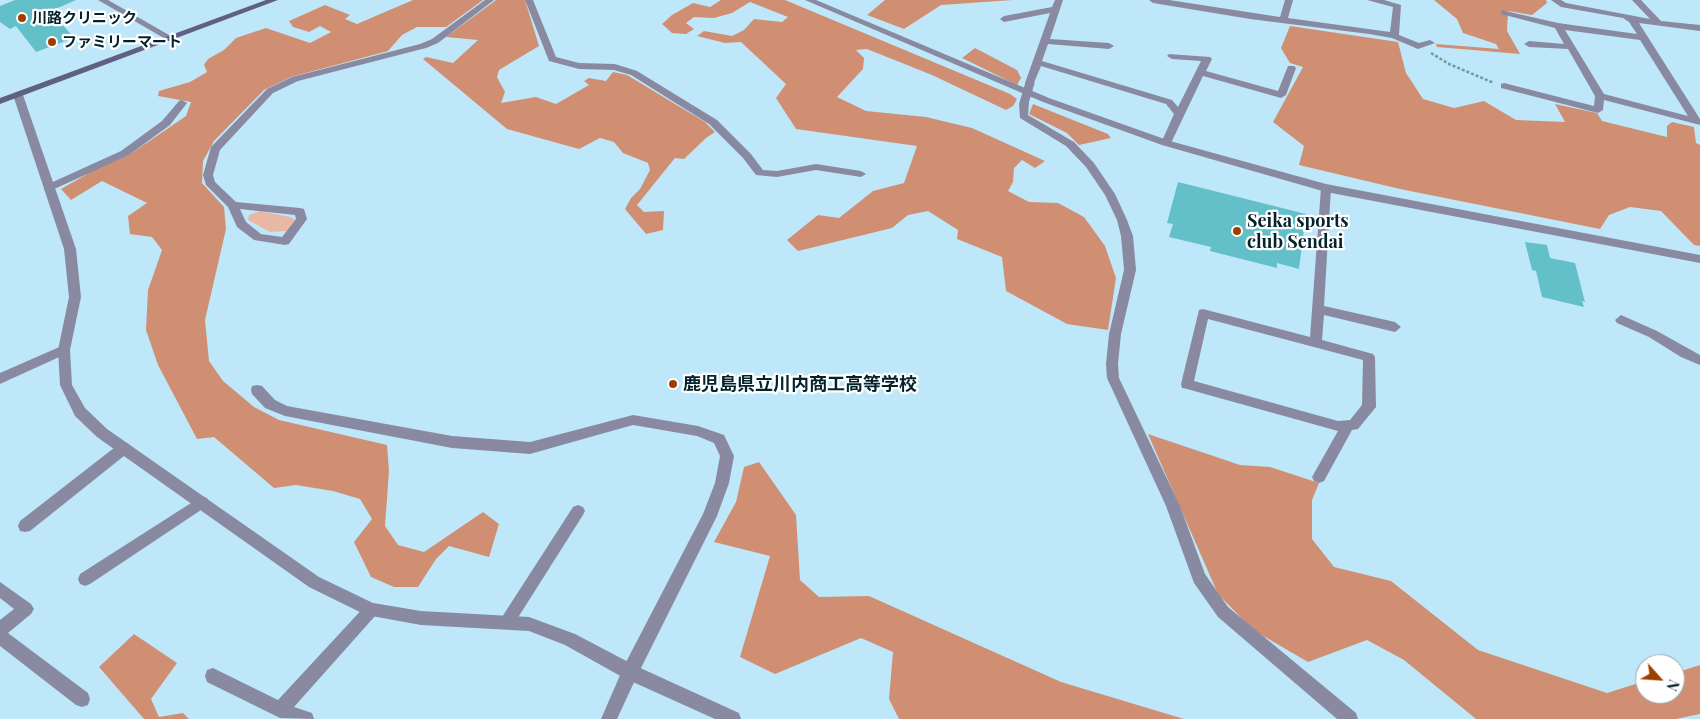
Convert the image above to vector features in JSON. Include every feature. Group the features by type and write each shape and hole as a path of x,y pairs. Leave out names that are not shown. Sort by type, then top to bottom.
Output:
{"main road":[{"path":"0,101 274,0"}],"street":[{"path":"102,0 172,39"},
{"path":"232,205 300,212 302,219 285,241 258,237 242,224 232,205 210,183 208,175 215,150 270,91 295,79 423,46 435,41 490,0"},
{"path":"529,0 552,59 579,66 615,67 634,73 713,122 747,156 760,173 777,174 816,168 861,174"},
{"path":"808,0 987,77 1166,143 1326,188 1700,260"},
{"path":"1153,0 1212,4 1283,21 1369,31 1394,36 1418,46 1430,43"},
{"path":"1283,21 1289,0"},
{"path":"1371,0 1397,5 1394,36"},
{"path":"1555,0 1564,5 1626,16 1632,20 1698,121"},
{"path":"1636,0 1658,23"},
{"path":"1004,19 1057,5"},
{"path":"1057,5 1030,83 1024,103 1023,116 1070,144 1090,165 1110,194 1122,220 1127,236 1130,270 1115,334 1112,364 1117,390 1173,506 1199,578 1223,612 1350,719"},
{"path":"1504,12 1558,26 1644,38"},
{"path":"1632,20 1700,28"},
{"path":"1504,86 1598,110 1600,96 1558,26"},
{"path":"1044,41 1109,46"},
{"path":"1529,44 1571,48"},
{"path":"1166,143 1207,59 1172,56"},
{"path":"1037,62 1169,102 1179,114"},
{"path":"1200,72 1281,95 1291,68"},
{"path":"18,95 38,149 48,188 70,249 75,297 64,350 66,385 80,412 102,433 314,582 371,610 421,618 529,624 570,639 630,672 733,719"},
{"path":"1600,96 1698,121"},
{"path":"48,188 125,153 166,123 182,103"},
{"path":"1316,343 1326,188"},
{"path":"1318,309 1395,327"},
{"path":"1203,313 1316,343 1369,357 1369,407 1354,426 1338,426 1187,384 1203,313"},
{"path":"1621,320 1653,334 1685,354 1700,360"},
{"path":"0,379 64,350"},
{"path":"257,390 270,404 285,411 452,442 530,448 633,420 698,431 719,439 727,456 722,483 710,516 630,672 610,719"},
{"path":"1319,477 1348,426"},
{"path":"25,526 124,448"},
{"path":"85,578 202,502"},
{"path":"507,622 578,511"},
{"path":"0,589 26,609 0,630"},
{"path":"280,710 371,610"},
{"path":"0,636 82,699"},
{"path":"213,676 280,710 306,719"}],"path":[{"path":"1418,46 1449,64 1504,86"}],"shaded area":[{"path":"413,0 483,0 446,27 417,27 402,35 388,51 291,77 264,90 214,141 203,161 202,183 224,207 226,229 205,320 209,361 223,381 254,407 279,420 387,445 389,471 385,526 398,545 424,552 483,512 499,524 489,557 449,546 436,559 418,587 394,587 371,577 354,542 372,519 360,499 333,491 296,485 274,488 214,437 197,439 158,365 146,330 148,290 162,250 152,237 130,234 128,216 147,203 102,181 71,200 61,189 96,169 129,155 186,116 191,102 158,96 159,91 190,82 207,72 204,65 208,59 224,50 236,38 266,28 310,43 331,32 320,26 309,32 293,27 289,21 325,5 350,15 345,19 357,24"},
{"path":"496,0 525,0 539,46 499,70 497,77 505,92 501,103 536,97 556,104 589,85 584,81 589,78 606,81 613,72 627,75 705,122 715,132 684,159 675,158 637,205 644,212 664,211 663,230 646,234 625,209 631,198 640,189 650,170 648,163 623,153 614,142 600,138 579,149 507,129 423,59 426,57 453,63 478,40 446,37"},
{"path":"721,0 785,0 1010,94 1017,99 1013,106 1006,110 932,75 867,49 856,50 864,58 863,69 837,97 866,111 926,117 972,128 1045,161 1035,168 1022,160 1014,168 1013,182 1008,191 1029,202 1058,203 1084,217 1105,246 1116,278 1108,330 1067,324 1006,291 1002,257 957,239 958,230 928,211 908,215 892,228 798,251 787,240 818,215 839,218 873,191 904,183 917,146 796,129 776,98 786,84 741,42 725,43 697,36 704,31 732,36 744,30 754,19 782,22 788,17 750,2 732,13 714,18 694,17 686,23 694,29 686,34 672,33 662,24 672,15 693,3 710,7"},
{"path":"885,0 1013,0 941,5 904,29 867,15"},
{"path":"1434,0 1546,0 1547,3 1532,15 1508,11 1507,31 1520,54 1437,47 1436,44 1499,49 1496,44 1463,33 1457,19"},
{"path":"1290,26 1398,42 1406,73 1423,99 1454,108 1484,101 1516,120 1565,122 1555,104 1597,113 1602,121 1667,137 1667,126 1672,122 1694,127 1696,143 1700,145 1700,246 1694,245 1661,211 1630,207 1609,215 1600,229 1400,189 1299,165 1304,146 1273,122 1303,67 1290,63 1281,48"},
{"path":"975,48 1017,70 1021,78 1017,85 962,58"},
{"path":"1033,104 1108,134 1111,138 1079,145 1067,133 1029,114"},
{"path":"260,211 290,217 295,220 287,231 270,232 248,220 249,215"},
{"path":"1148,434 1240,465 1270,467 1319,483 1312,500 1312,539 1334,567 1391,581 1478,650 1607,693 1635,684 1635,704 1685,704 1685,670 1700,665 1700,714 1676,719 1476,719 1404,660 1367,640 1308,662 1253,630 1218,594"},
{"path":"759,462 796,515 800,580 819,597 869,596 1061,682 1184,719 899,719 889,699 893,652 861,638 775,674 740,657 770,556 714,542 736,502 744,467"},
{"path":"134,634 177,663 151,699 159,717 183,713 189,719 144,719 99,667"}],"building":[{"path":"15,0 76,0 51,11 47,15 62,24 74,38 36,52 16,26 10,29 0,22 0,6"},
{"name":"Seika sports club Sendai","path":"1178,182 1306,214 1299,269 1277,263 1277,268 1210,251 1211,247 1169,237 1173,224 1167,223"},
{"path":"1525,242 1547,245 1550,258 1575,263 1585,302 1582,301 1584,307 1542,297 1536,271 1532,270"}],"place":[{"name":"川路クリニック","path":"22,18"},
{"name":"ファミリーマート","path":"52,42"},
{"name":"Seika sports club Sendai","path":"1237,231"},
{"name":"鹿児島県立川内商工高等学校","path":"673,384"}]}
